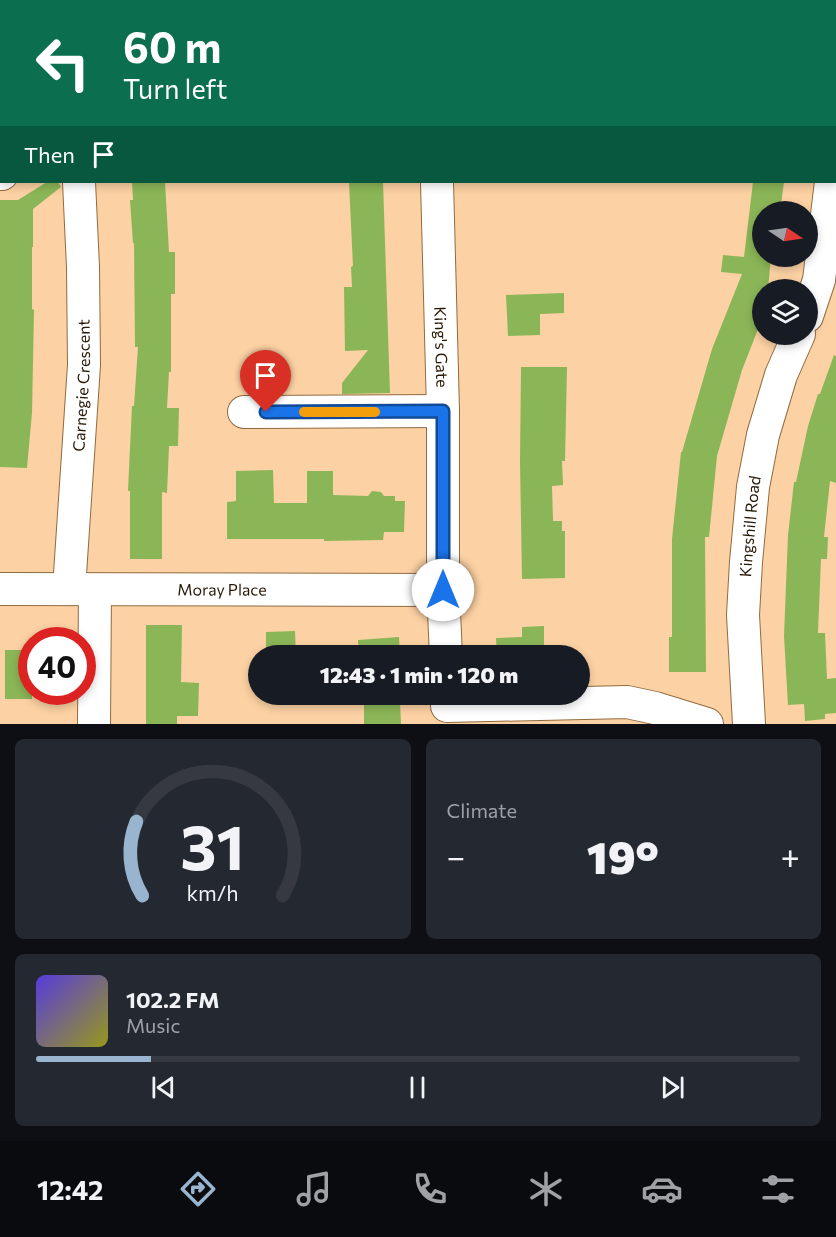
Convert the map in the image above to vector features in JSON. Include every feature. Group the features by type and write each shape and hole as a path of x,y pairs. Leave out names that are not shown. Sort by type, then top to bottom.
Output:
{"street":[{"name":"Carnegie Crescent","path":"79,183 84,365 82,590 94,724"},
{"name":"King's Gate","path":"437,183 446,645"},
{"path":"818,283 831,183"},
{"name":"Kingshill Road","path":"749,724 743,615 753,488 764,435 781,375 794,345"},
{"path":"244,412 443,411"},
{"name":"Moray Place","path":"0,589 443,590"},
{"path":"447,708 627,702 655,716 707,724"}],"building":[{"path":"45,183 59,183 61,187 33,209 32,413 27,468 0,467 0,200 18,200"},
{"path":"132,183 165,183 169,252 175,252 175,294 171,294 171,372 169,372 167,408 179,408 178,446 169,446 167,493 162,492 162,559 130,559 130,491 128,491 132,406 134,406 138,347 135,347 134,243 130,200 133,200"},
{"path":"349,183 383,183 390,393 342,394 342,383 368,350 345,351 344,287 352,287 351,267 353,266"},
{"path":"753,183 784,183 781,201 752,201 752,267 770,267 769,279 752,279 752,344 742,370 717,456 709,537 705,537 706,672 669,672 669,637 672,637 672,539 681,452 712,349 742,274 721,272 723,255 744,257"},
{"path":"564,293 564,313 540,314 540,335 508,336 506,295"},
{"path":"834,355 836,356 836,483 830,481 824,537 828,537 827,559 821,559 818,633 825,633 827,679 836,678 836,713 825,714 825,719 805,721 804,704 788,705 784,636 788,535 794,482 796,482 808,426"},
{"path":"521,367 567,367 565,461 562,461 563,485 552,486 553,521 562,521 562,531 565,531 565,578 522,579"},
{"path":"273,470 274,503 307,503 307,471 333,471 333,495 368,496 372,491 381,492 384,496 395,496 395,501 405,501 404,532 384,532 383,540 227,539 227,502 236,501 236,471"},
{"path":"146,625 182,625 181,682 199,683 198,716 177,716 177,724 146,724"},
{"path":"544,626 544,645 496,645 496,638 522,637 522,627"},
{"path":"295,631 296,645 266,645 266,632"},
{"path":"399,637 399,645 358,645 358,640"},
{"path":"5,650 18,650 18,699 5,699"},
{"path":"364,705 400,705 401,724 364,724"}],"slow traffic":[{"path":"304,412 375,412"}],"route":[{"path":"266,412 443,411 443,590"}]}
